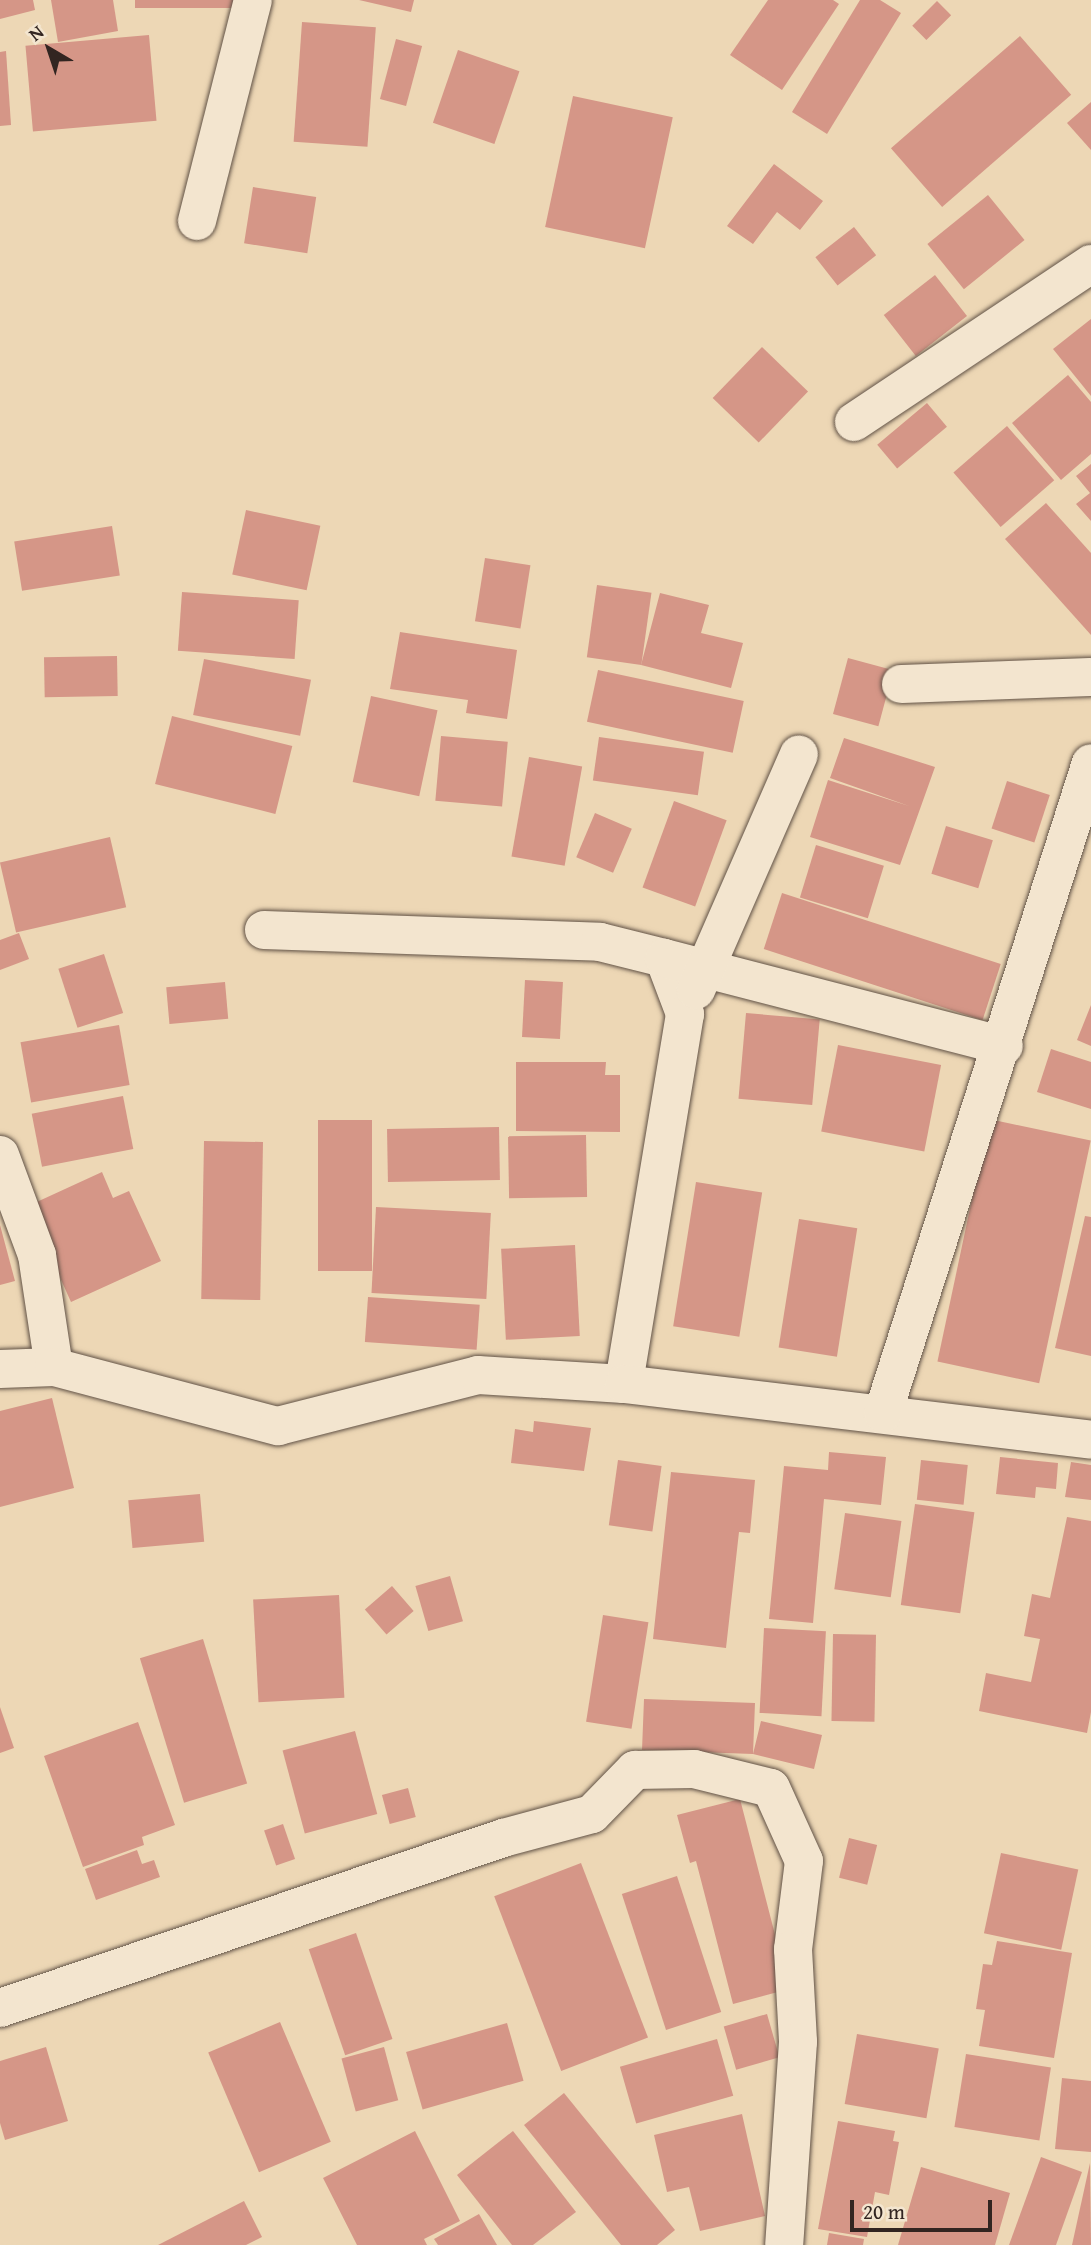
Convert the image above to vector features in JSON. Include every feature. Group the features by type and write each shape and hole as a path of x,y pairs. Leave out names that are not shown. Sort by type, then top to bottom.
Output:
{"street":[{"path":"197,221 253,0"},
{"path":"853,422 1091,264"},
{"path":"901,684 1091,677"},
{"path":"624,1384 685,1014 799,754"},
{"path":"883,1413 1004,1046 1091,763"},
{"path":"264,930 600,942 708,966 881,1017 1004,1046"},
{"path":"664,958 685,1014"},
{"path":"0,1155 37,1255 54,1367"},
{"path":"0,1369 54,1367 278,1426 478,1375 624,1384 1091,1440"},
{"path":"0,2008 503,1838 592,1814 635,1770 694,1769 771,1788 804,1861 793,1949 798,2042 784,2245"}],"building":[{"path":"0,0 33,0 35,10 0,19"},
{"path":"51,0 113,0 118,31 58,42"},
{"path":"135,0 238,0 238,8 135,8"},
{"path":"359,0 414,0 411,12"},
{"path":"768,0 833,0 839,4 782,90 730,55"},
{"path":"860,0 880,0 901,13 827,134 792,112"},
{"path":"937,1 951,15 926,40 912,26"},
{"path":"302,22 376,27 367,147 294,142"},
{"path":"149,35 156,121 33,131 25,46"},
{"path":"1020,36 1071,95 942,207 891,148"},
{"path":"396,39 422,46 406,106 380,99"},
{"path":"458,50 519,71 494,144 433,123"},
{"path":"6,51 11,125 0,126 0,52"},
{"path":"573,96 673,117 645,248 545,227"},
{"path":"1091,102 1091,150 1067,123"},
{"path":"774,164 823,201 800,230 777,212 753,244 727,226"},
{"path":"253,187 316,197 307,253 244,243"},
{"path":"988,195 1025,240 964,289 927,244"},
{"path":"854,227 876,255 838,286 815,257"},
{"path":"935,275 967,316 916,356 884,315"},
{"path":"1091,319 1091,396 1053,349"},
{"path":"762,347 808,391 759,443 713,398"},
{"path":"1068,375 1091,402 1091,454 1061,480 1012,423"},
{"path":"927,403 947,427 897,469 877,445"},
{"path":"1007,426 1054,480 1001,527 953,473"},
{"path":"1091,464 1091,521 1076,504 1090,493 1076,476"},
{"path":"1046,503 1091,553 1091,635 1005,539"},
{"path":"246,510 320,526 307,590 232,575"},
{"path":"112,526 120,575 22,591 14,541"},
{"path":"485,558 530,565 520,628 475,621"},
{"path":"597,585 651,593 641,665 587,657"},
{"path":"182,592 299,600 295,659 178,651"},
{"path":"660,593 709,605 701,633 743,643 731,688 641,665"},
{"path":"400,632 517,650 507,719 466,713 468,700 390,689"},
{"path":"117,656 118,696 45,697 44,657"},
{"path":"848,658 893,670 878,726 833,714"},
{"path":"204,659 311,680 300,736 193,715"},
{"path":"598,670 744,701 733,753 587,722"},
{"path":"371,696 438,710 419,796 353,782"},
{"path":"172,716 292,746 275,814 155,784"},
{"path":"441,736 508,742 502,807 435,801"},
{"path":"599,737 704,752 698,795 593,781"},
{"path":"844,738 935,767 900,865 810,837 828,780 909,806 830,778"},
{"path":"529,757 582,766 565,866 511,856"},
{"path":"1007,781 1050,795 1034,842 992,829"},
{"path":"674,801 727,820 695,907 643,887"},
{"path":"595,813 632,829 613,873 576,857"},
{"path":"946,826 993,840 978,888 931,874"},
{"path":"110,837 126,907 16,933 0,862"},
{"path":"816,845 884,866 868,918 800,898"},
{"path":"782,893 1001,964 983,1020 764,949"},
{"path":"19,933 29,959 0,970 0,940"},
{"path":"104,954 123,1013 78,1028 58,969"},
{"path":"525,980 563,982 560,1039 522,1037"},
{"path":"225,982 228,1019 169,1024 166,987"},
{"path":"1091,1005 1091,1046 1077,1040"},
{"path":"746,1013 820,1019 812,1105 739,1099"},
{"path":"119,1025 130,1085 31,1102 21,1042"},
{"path":"838,1045 941,1065 924,1151 821,1131"},
{"path":"1051,1049 1091,1062 1091,1109 1037,1092"},
{"path":"516,1062 606,1062 605,1075 620,1075 620,1132 516,1131"},
{"path":"123,1096 133,1149 42,1167 32,1114"},
{"path":"989,1119 1091,1141 1039,1383 937,1362"},
{"path":"318,1120 372,1120 372,1271 318,1271"},
{"path":"499,1127 500,1180 388,1182 387,1129"},
{"path":"586,1135 587,1197 509,1198 508,1136"},
{"path":"204,1141 263,1142 260,1300 201,1299"},
{"path":"102,1172 113,1198 129,1191 161,1261 71,1302 28,1206"},
{"path":"696,1182 762,1192 739,1337 673,1326"},
{"path":"376,1207 491,1213 486,1299 371,1293"},
{"path":"1085,1216 1091,1217 1091,1356 1055,1348"},
{"path":"799,1219 857,1228 837,1357 779,1347"},
{"path":"0,1225 15,1281 0,1285"},
{"path":"575,1245 580,1336 506,1340 501,1249"},
{"path":"368,1297 480,1305 477,1350 365,1342"},
{"path":"52,1398 74,1488 0,1507 0,1411"},
{"path":"534,1421 591,1428 584,1471 511,1463 515,1429 533,1432"},
{"path":"829,1452 886,1457 881,1505 824,1499 813,1623 769,1619 784,1466 828,1470"},
{"path":"1000,1457 1058,1463 1056,1489 1036,1487 1035,1498 996,1494"},
{"path":"618,1460 662,1466 652,1531 609,1525"},
{"path":"921,1460 968,1465 964,1505 917,1500"},
{"path":"1071,1462 1091,1465 1091,1500 1065,1497"},
{"path":"671,1472 755,1480 750,1533 739,1532 726,1648 653,1639"},
{"path":"200,1494 204,1542 132,1548 128,1500"},
{"path":"915,1504 974,1512 960,1613 901,1605"},
{"path":"845,1513 901,1521 891,1597 834,1589"},
{"path":"1067,1517 1091,1521 1091,1712 1087,1733 979,1711 986,1673 1031,1682 1040,1639 1024,1636 1032,1594 1050,1598"},
{"path":"450,1576 463,1621 428,1631 415,1586"},
{"path":"392,1586 414,1611 386,1635 365,1610"},
{"path":"339,1595 344,1698 259,1702 253,1600"},
{"path":"603,1615 648,1622 632,1729 586,1722"},
{"path":"764,1628 826,1631 821,1716 760,1713"},
{"path":"833,1634 876,1635 874,1722 831,1721"},
{"path":"203,1639 247,1783 184,1803 140,1658"},
{"path":"644,1699 755,1703 753,1754 642,1750"},
{"path":"0,1707 14,1748 0,1753"},
{"path":"761,1721 822,1735 814,1769 753,1754"},
{"path":"138,1722 175,1825 142,1837 144,1845 83,1867 44,1756"},
{"path":"355,1731 377,1814 305,1833 283,1750"},
{"path":"408,1788 416,1817 390,1824 382,1795"},
{"path":"740,1799 789,1989 733,2004 696,1861 690,1863 677,1815"},
{"path":"283,1824 295,1859 276,1865 264,1831"},
{"path":"849,1838 877,1845 867,1885 839,1878"},
{"path":"137,1850 142,1864 154,1860 160,1877 96,1900 85,1869"},
{"path":"1001,1853 1078,1869 1061,1950 984,1933"},
{"path":"581,1863 648,2038 561,2071 494,1896"},
{"path":"677,1876 721,2012 666,2030 622,1894"},
{"path":"356,1933 392,2039 345,2055 309,1949"},
{"path":"997,1941 1072,1953 1054,2058 979,2046 985,2010 976,2009 983,1964 992,1965"},
{"path":"767,2014 779,2057 736,2070 724,2026"},
{"path":"280,2022 331,2142 259,2172 208,2052"},
{"path":"507,2023 524,2081 423,2110 406,2052"},
{"path":"857,2034 939,2048 926,2118 845,2104"},
{"path":"717,2039 733,2096 636,2124 620,2067"},
{"path":"46,2047 68,2121 5,2140 0,2123 0,2061"},
{"path":"384,2047 398,2100 356,2112 341,2058"},
{"path":"966,2054 1051,2067 1039,2141 954,2127"},
{"path":"1062,2078 1091,2081 1091,2152 1055,2149"},
{"path":"564,2093 675,2230 657,2245 621,2245 524,2125"},
{"path":"742,2114 765,2216 700,2231 689,2187 667,2192 654,2135"},
{"path":"838,2121 895,2131 893,2141 899,2142 889,2195 875,2192 867,2237 818,2229"},
{"path":"415,2131 460,2221 424,2239 427,2245 357,2245 323,2178"},
{"path":"513,2131 576,2212 533,2245 512,2245 457,2175"},
{"path":"1041,2157 1082,2172 1056,2245 1009,2245"},
{"path":"1090,2163 1091,2245 1072,2245"},
{"path":"921,2167 1010,2193 995,2245 898,2245"},
{"path":"244,2201 262,2237 246,2245 158,2245"},
{"path":"479,2214 497,2245 438,2245 434,2239"},
{"path":"829,2233 864,2239 863,2245 827,2245"}]}
